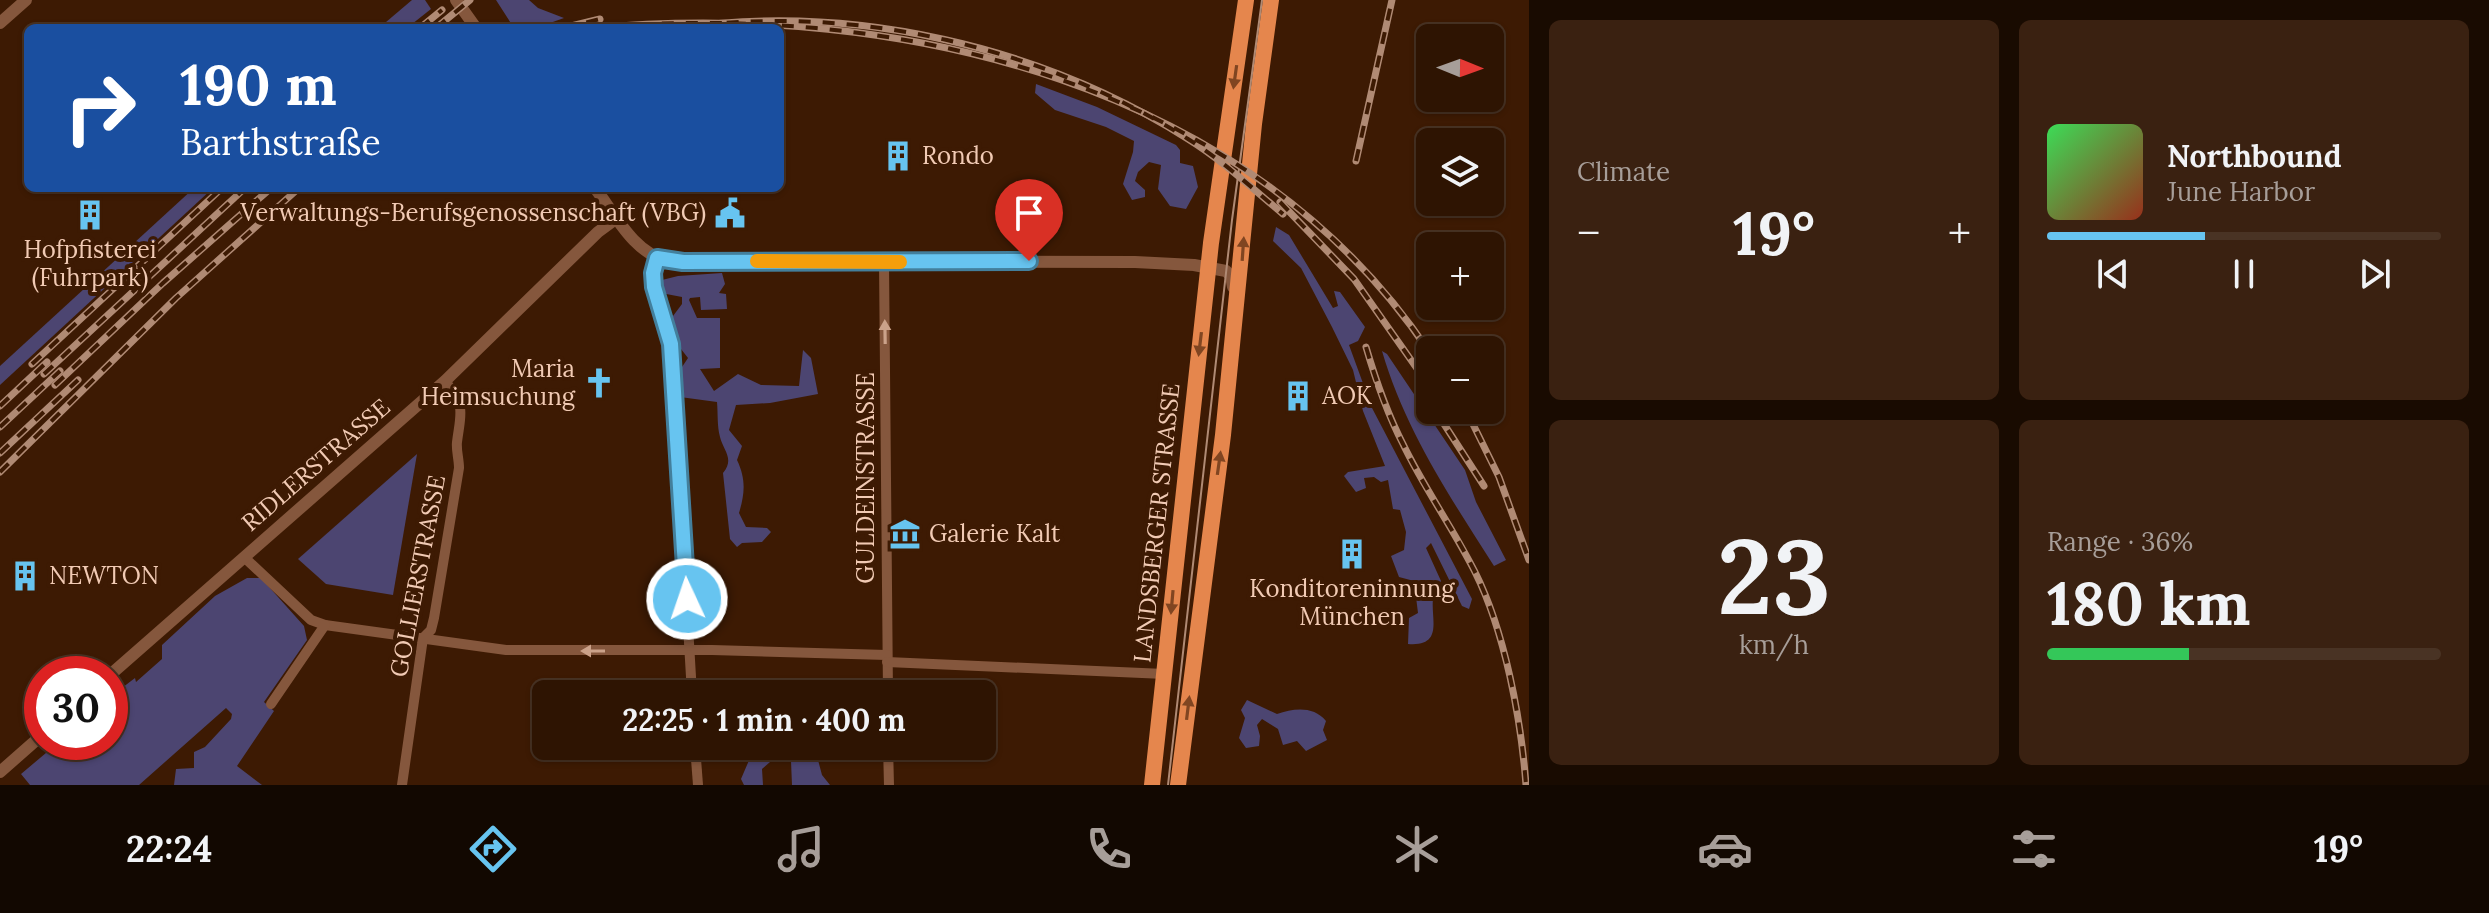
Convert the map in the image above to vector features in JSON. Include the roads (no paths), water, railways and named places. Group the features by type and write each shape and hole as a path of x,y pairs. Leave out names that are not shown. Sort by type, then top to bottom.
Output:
{"main road":[{"name":"LANDSBERGER STRASSE","path":"1152,785 1209,266 1246,0"},
{"path":"1178,785 1235,327 1254,124 1271,0"}],"street":[{"path":"0,23 26,0"},
{"path":"456,0 473,24"},
{"path":"598,192 637,244 657,258 683,262 1135,262 1209,266 1226,271 1231,276 1235,327"},
{"name":"RIDLERSTRASSE","path":"128,659 445,381 598,232 617,218"},
{"path":"657,258 653,273 654,287 671,344 691,680"},
{"name":"GULDEINSTRASSE","path":"884,262 888,680"},
{"name":"GOLLIERSTRASSE","path":"402,785 423,638 431,630 434,618 459,468 457,445 462,406 445,381"},
{"path":"245,558 311,620 325,625 506,650 690,650 1165,674"},
{"path":"271,704 325,625"},
{"path":"0,772 24,751"},
{"path":"696,760 698,785"},
{"path":"888,760 889,785"}],"tram line":[{"path":"1168,785 1232,220 1262,0"}],"railway":[{"path":"441,24 470,0"},
{"path":"1356,161 1392,0"},
{"path":"425,24 442,10"},
{"path":"579,24 600,19"},
{"path":"723,24 811,22 877,28 943,39 1008,56 1071,79 1131,107 1188,139 1225,165 1283,214"},
{"path":"684,24 728,24"},
{"path":"784,27 828,29 946,48 1060,80 1168,125 1268,185 1356,261 1416,336"},
{"path":"32,364 218,192"},
{"path":"44,374 241,192"},
{"path":"55,385 163,283 266,192"},
{"path":"0,472 176,298 295,192"},
{"path":"1280,202 1354,279 1416,367"},
{"path":"1366,347 1397,432 1486,596 1510,676 1526,785"},
{"path":"0,406 47,362"},
{"path":"0,427 60,371"},
{"path":"0,453 78,380"},
{"path":"1444,424 1484,486"},
{"path":"1473,424 1499,477 1529,560"}],"place":[{"name":"Rondo","path":"898,156"},
{"name":"Verwaltungs-Berufsgenossenschaft (VBG)","path":"730,213"},
{"name":"Hofpfisterei (Fuhrpark)","path":"90,215"},
{"name":"Maria Heimsuchung","path":"599,383"},
{"name":"AOK","path":"1298,396"},
{"name":"Galerie Kalt","path":"905,534"},
{"name":"Konditoreninnung München","path":"1352,554"},
{"name":"NEWTON","path":"25,576"}]}
